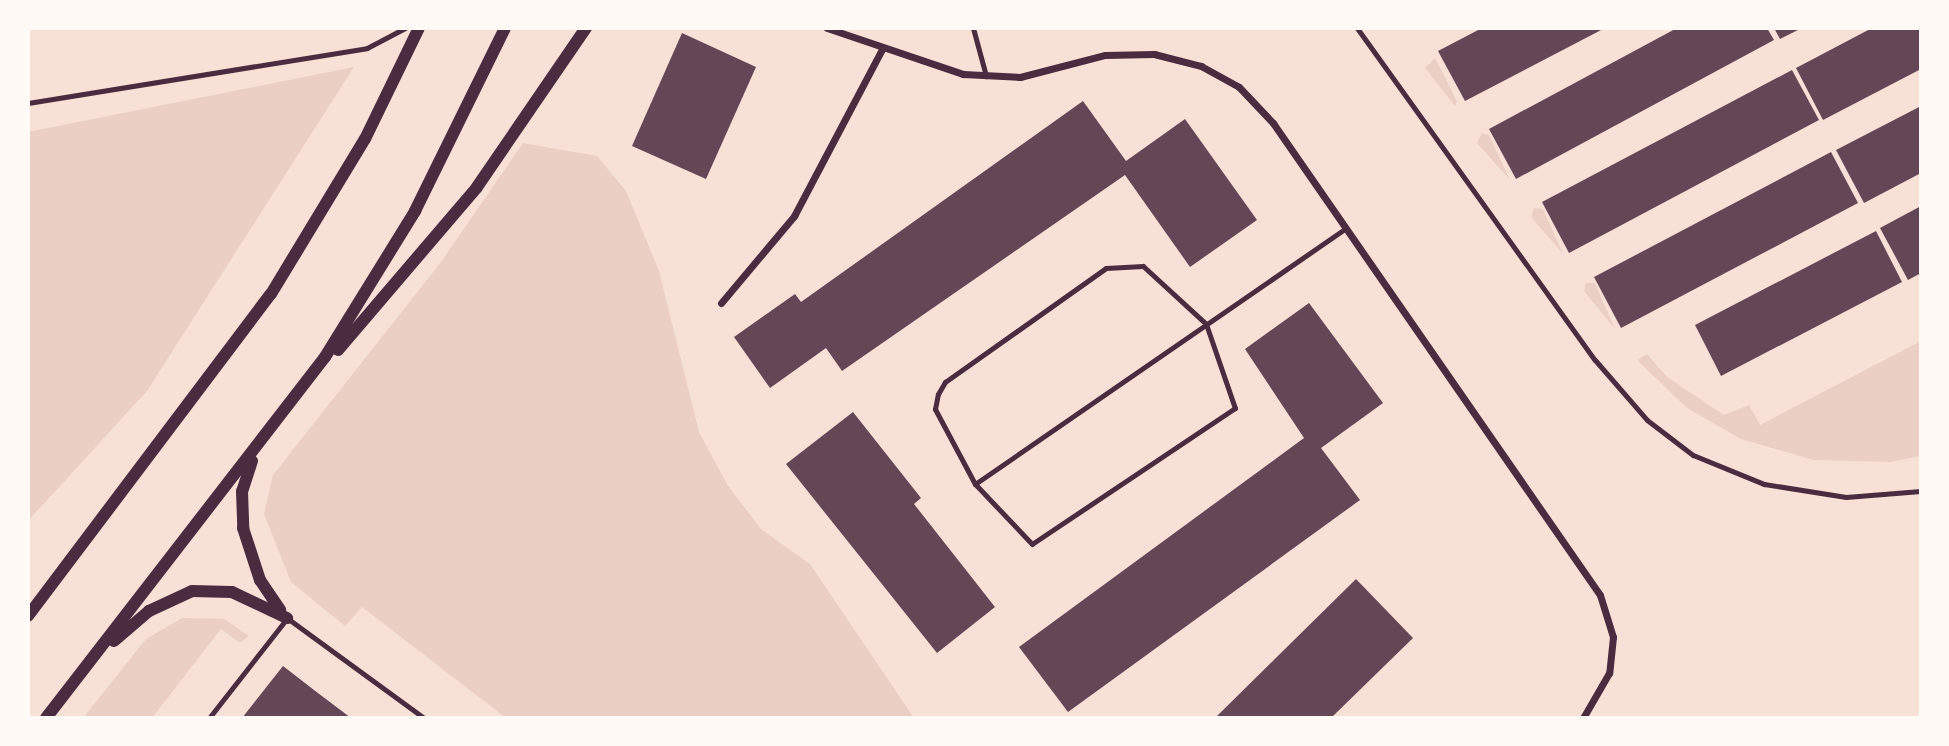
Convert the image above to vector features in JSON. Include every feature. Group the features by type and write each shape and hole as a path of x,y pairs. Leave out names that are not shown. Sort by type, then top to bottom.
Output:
{"street":[{"path":"28,616 271,294 365,139 419,28"},
{"path":"292,403 401,235 505,28"},
{"path":"46,718 292,403 477,187 586,28"},
{"path":"827,28 941,69 986,76 1020,77 1105,55 1154,54 1201,66 1239,87 1273,123 1600,595 1612,637 1609,673 1583,718"},
{"path":"721,303 794,216 883,49"},
{"path":"259,447 242,491 243,528 260,580 287,618"},
{"path":"78,677 142,616 192,591 232,592 287,618"}],"lane":[{"path":"28,103 367,48 405,28"},
{"path":"973,28 986,76"},
{"path":"1357,28 1601,369 1647,420 1693,455 1764,484 1846,497 1921,491"},
{"path":"975,484 1345,229"},
{"path":"1143,266 1206,324 1235,408 1032,544 975,484 935,409 945,382 1106,268 1143,266"},
{"path":"209,718 287,618 424,718"}],"shaded area":[{"path":"1435,58 1457,101 1455,106 1425,68"},
{"path":"354,67 147,391 28,521 28,132"},
{"path":"1482,133 1489,135 1510,180 1477,143"},
{"path":"523,143 597,156 626,191 659,271 699,432 728,486 761,529 810,564 914,718 506,718 362,607 345,626 291,582 264,514 273,475 441,262"},
{"path":"1534,208 1543,209 1563,254 1531,217"},
{"path":"1586,283 1595,283 1615,329 1584,291"},
{"path":"1921,341 1921,456 1890,462 1814,460 1741,439 1687,408 1637,360 1647,354 1667,377 1724,415 1749,405 1760,425"},
{"path":"182,618 224,619 249,636 240,643 221,629 152,718 83,718 146,639"}],"building":[{"path":"1482,28 1605,28 1465,101 1438,51"},
{"path":"1677,28 1767,28 1774,40 1516,179 1489,129"},
{"path":"1774,28 1802,28 1780,39"},
{"path":"1872,28 1921,28 1921,69 1823,120 1796,68"},
{"path":"682,33 756,67 706,179 632,146"},
{"path":"1792,70 1819,120 1569,253 1542,202"},
{"path":"1083,101 1126,161 1185,119 1257,220 1190,267 1125,175 842,371 826,348 770,388 734,337 795,294 801,302"},
{"path":"1921,106 1921,173 1864,203 1836,150"},
{"path":"1831,152 1858,203 1621,328 1594,277"},
{"path":"1921,206 1921,273 1908,280 1880,228"},
{"path":"1876,231 1902,282 1721,376 1695,325"},
{"path":"1309,303 1383,403 1321,448 1360,500 1068,712 1019,647 1304,438 1245,349"},
{"path":"853,412 921,498 914,504 995,607 937,653 786,464"},
{"path":"1356,579 1413,638 1331,718 1215,718"},
{"path":"283,666 314,690 351,718 242,718"}]}
